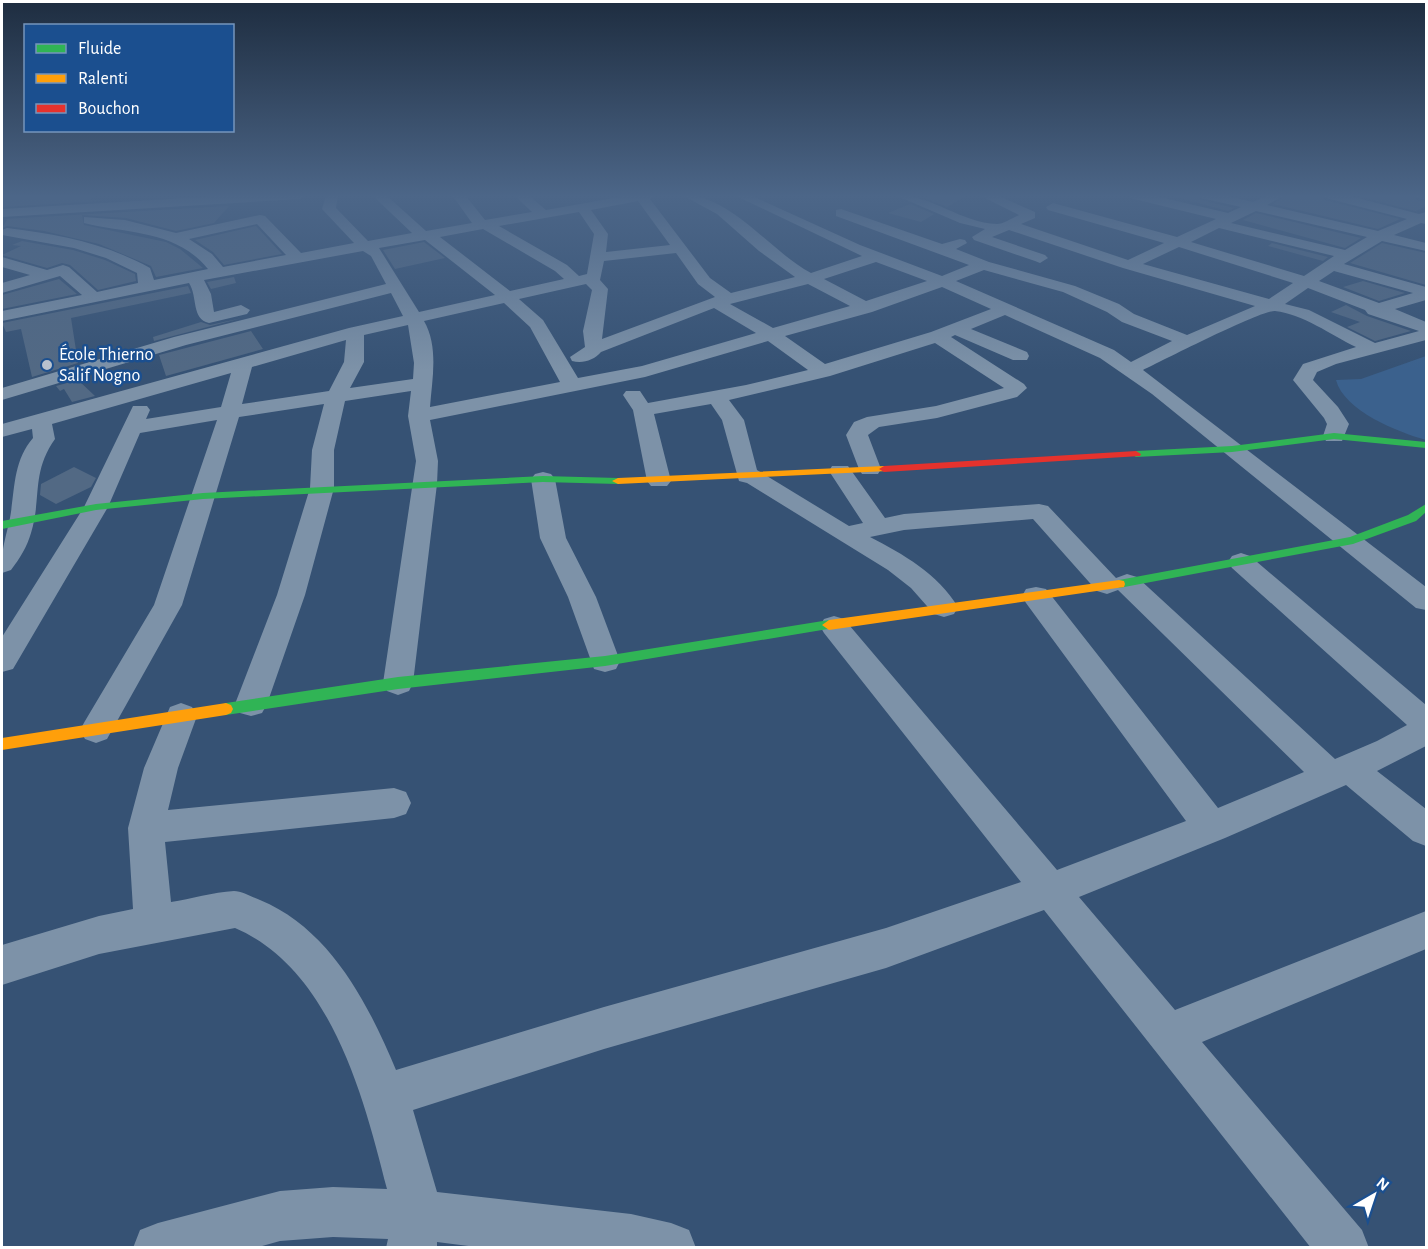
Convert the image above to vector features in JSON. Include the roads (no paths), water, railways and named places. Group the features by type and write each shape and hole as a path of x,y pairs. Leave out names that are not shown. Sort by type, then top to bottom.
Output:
{"street":[{"path":"113,253 144,271 147,286"},
{"path":"199,253 213,263 219,272"},
{"path":"293,253 297,258"},
{"path":"2,316 324,253"},
{"path":"377,253 420,330 424,363 419,416 427,461 398,683"},
{"path":"451,253 486,278 537,324 572,386"},
{"path":"535,253 600,289 592,331 594,348"},
{"path":"2,431 355,332 583,279 596,275 599,253"},
{"path":"599,257 632,253"},
{"path":"683,253 722,301 822,371"},
{"path":"772,253 785,264 866,308"},
{"path":"872,253 1072,337 1131,369 1353,540 1426,601"},
{"path":"953,253 982,265 1069,289 1113,308 1128,318 1187,341"},
{"path":"1026,253 1040,258"},
{"path":"1091,253 1272,305 1331,327 1373,349"},
{"path":"1129,265 1153,253"},
{"path":"1208,253 1307,283 1426,328"},
{"path":"1131,369 1187,341 1272,305 1351,253"},
{"path":"1369,253 1378,254"},
{"path":"557,361 585,356 594,348 722,301 811,278 878,256"},
{"path":"2,262 45,274"},
{"path":"419,416 621,376 866,308 944,282 982,265"},
{"path":"1331,265 1426,294"},
{"path":"2,288 45,274 66,271 92,297"},
{"path":"193,277 202,289 206,302 205,314 209,318 333,289"},
{"path":"2,394 180,341 396,287"},
{"path":"1331,327 1377,309 1426,294"},
{"path":"643,410 782,384 947,332 1006,309"},
{"path":"251,704 291,595 322,488 323,450 336,396 354,362 355,332"},
{"path":"947,332 1020,356"},
{"path":"870,469 857,435 868,423 937,412 1010,393 1017,388 947,332"},
{"path":"1334,436 1338,424 1332,412 1310,393 1303,380 1310,368 1426,334"},
{"path":"96,730 168,605 230,412 243,363"},
{"path":"621,376 643,410 659,481"},
{"path":"131,428 423,383"},
{"path":"2,661 96,507 140,410 145,391"},
{"path":"717,397 733,420 749,476 904,566 926,584 944,607"},
{"path":"2,564 11,555 19,538 12,523 31,456 44,439 40,422"},
{"path":"12,523 96,507 203,496 322,488 543,479 659,481 1232,449 1334,436 1426,446"},
{"path":"840,471 879,528"},
{"path":"543,479 553,538 582,597 605,661"},
{"path":"2,744 251,704 398,683 605,661 944,607 1117,584 1353,540 1412,518 1426,507"},
{"path":"847,534 968,515 1039,511 1117,584 1340,772 1426,830"},
{"path":"1241,562 1426,723"},
{"path":"1036,596 1212,827"},
{"path":"834,626 1344,1248"},
{"path":"153,923 146,828 161,768 181,716"},
{"path":"386,1096 604,1028 886,948 1051,890 1212,827 1340,772 1426,730"},
{"path":"146,828 394,803"},
{"path":"2,965 99,935 236,909 253,913 277,928 323,977 350,1017 386,1096 401,1140 414,1231"},
{"path":"1168,1034 1426,930"},
{"path":"158,1248 280,1216 333,1212 414,1231 631,1239 671,1248"}],"water":[{"path":"1426,356 1426,440 1401,432 1374,419 1350,401 1341,391 1336,380 1361,379"}],"place":[{"name":"École Thierno Salif Nogno","path":"47,365"}]}
